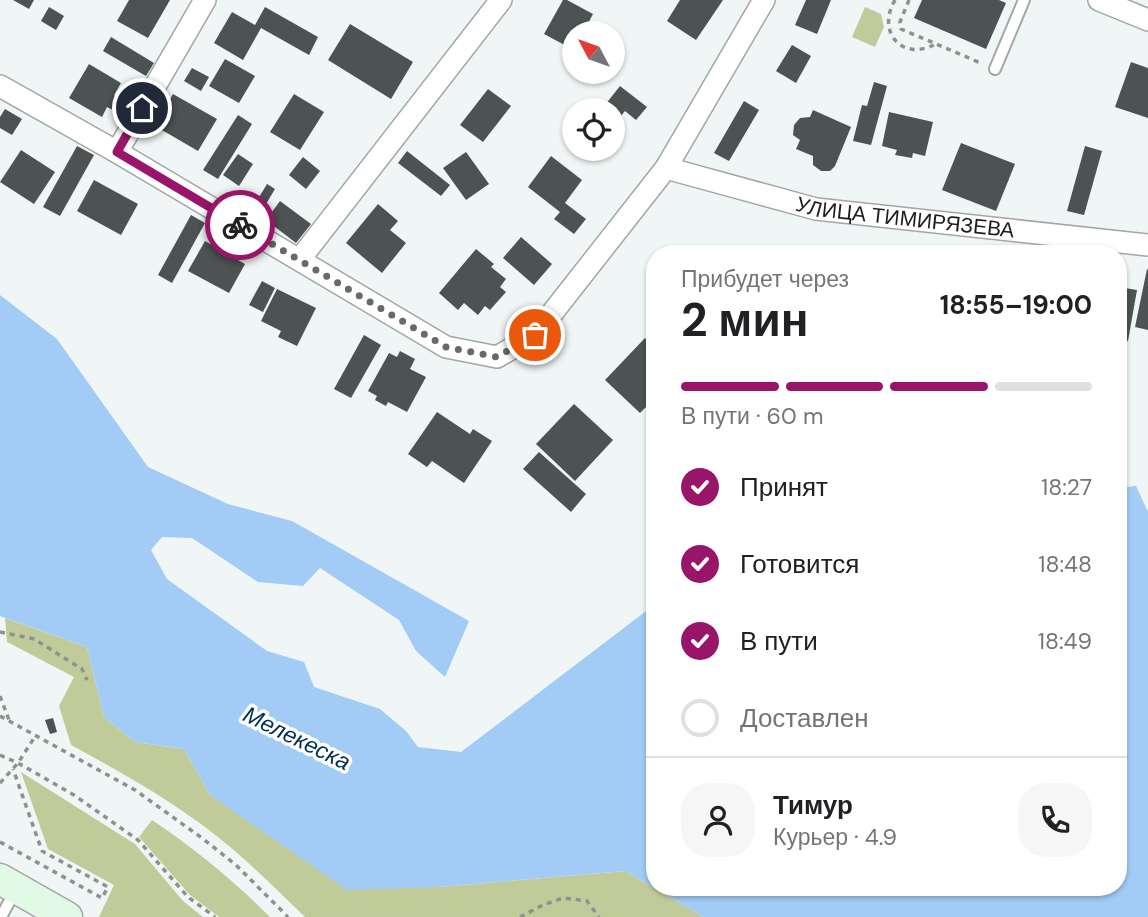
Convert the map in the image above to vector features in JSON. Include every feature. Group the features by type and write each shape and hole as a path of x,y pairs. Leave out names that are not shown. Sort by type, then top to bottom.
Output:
{"main road":[{"path":"8,884 67,917"}],"street":[{"path":"117,152 205,0"},
{"path":"300,259 501,0"},
{"path":"0,86 300,259 446,347 497,357 535,335 666,168 764,0"},
{"path":"1099,0 1148,20"},
{"name":"УЛИЦА ТИМИРЯЗЕВА","path":"666,168 816,209 1148,246"}],"lane":[{"path":"995,69 1024,0"},
{"path":"1,917 8,884"}],"path":[{"path":"895,0 887,19 894,39 911,50 922,51 936,44"},
{"path":"900,27 909,0"},
{"path":"889,30 900,27 995,69"},
{"path":"0,632 34,639 82,668 87,680"},
{"path":"0,696 9,720"},
{"path":"0,716 135,790 236,865 288,917"},
{"path":"0,783 36,735"},
{"path":"0,755 18,762 74,795 138,840 188,897 215,917"},
{"path":"0,842 102,898 108,887 42,851 13,769"},
{"path":"520,917 563,898 587,901 599,917"}],"green space":[{"path":"865,7 881,14 884,27 875,47 852,37"},
{"path":"5,618 87,647 104,717 135,742 184,749 210,795 439,887 625,871 646,883 646,896 668,896 704,917 305,917 244,859 189,815 71,745 59,706 74,677 7,642"},
{"path":"21,772 135,844 183,901 203,917 99,917 114,885 48,849"},
{"path":"152,820 213,866 270,917 219,917 190,895 139,837"}],"water":[{"name":"Мелекеска","path":"0,295 57,339 148,467 228,504 292,521 469,621 445,677 416,651 399,620 320,568 303,586 258,582 192,538 162,537 151,550 167,579 267,651 304,662 314,687 380,709 406,731 418,747 461,752 646,611 646,883 625,871 439,887 347,890 210,795 184,749 135,742 104,717 87,647 0,616"},
{"path":"1136,486 1148,512 1148,917 704,917 668,896 1127,896 1127,487"}],"building":[{"path":"13,0 34,0 29,9"},
{"path":"129,0 170,0 148,38 117,21"},
{"path":"563,0 593,14 589,21 562,21 562,44 544,34"},
{"path":"680,0 723,0 696,40 667,21"},
{"path":"806,0 831,0 817,34 795,25"},
{"path":"922,0 999,0 1006,3 986,49 914,18"},
{"path":"49,7 64,16 56,30 41,21"},
{"path":"265,7 318,37 309,55 261,28 243,60 214,43 232,12 255,25"},
{"path":"350,24 413,62 391,99 328,60"},
{"path":"111,37 154,63 146,76 103,51"},
{"path":"792,45 811,56 796,83 776,71"},
{"path":"225,59 255,76 239,103 209,86"},
{"path":"1131,62 1148,68 1148,118 1115,107"},
{"path":"89,64 121,83 114,95 122,99 115,111 107,107 102,117 69,98"},
{"path":"192,68 209,77 201,91 184,81"},
{"path":"874,82 887,86 871,145 853,141 862,105 867,106"},
{"path":"620,86 647,107 636,120 625,111 625,98 611,98"},
{"path":"488,89 511,106 483,142 460,125"},
{"path":"173,94 217,119 198,151 155,126"},
{"path":"294,94 324,112 300,150 270,132"},
{"path":"744,101 759,110 729,161 714,153"},
{"path":"5,109 22,119 12,135 0,128 0,117"},
{"path":"813,110 851,127 835,166 830,171 821,171 813,165 813,156 796,149 800,140 793,135 794,125 800,118 810,117"},
{"path":"889,112 933,122 925,156 913,153 912,158 895,155 897,150 882,146"},
{"path":"238,115 252,124 218,179 203,170"},
{"path":"961,143 1015,164 996,211 942,190"},
{"path":"77,146 94,155 60,216 43,207"},
{"path":"1085,146 1102,151 1084,215 1067,211"},
{"path":"21,150 55,172 34,204 0,182"},
{"path":"407,151 450,185 441,196 398,163"},
{"path":"466,152 489,184 466,200 443,168"},
{"path":"238,154 253,164 239,186 223,175"},
{"path":"551,156 582,180 565,203 586,219 574,234 554,219 560,212 528,187"},
{"path":"303,157 320,171 306,189 289,175"},
{"path":"94,180 138,204 121,235 77,211"},
{"path":"267,184 275,189 266,204 258,199"},
{"path":"280,201 311,224 296,243 266,220"},
{"path":"378,204 398,221 390,230 406,243 382,273 346,243"},
{"path":"191,215 205,223 172,283 158,275"},
{"path":"521,237 552,264 534,285 503,258"},
{"path":"205,241 245,264 229,293 188,271"},
{"path":"476,249 494,264 491,267 506,279 500,287 506,292 490,310 485,306 478,315 464,303 458,310 439,293"},
{"path":"1148,270 1148,330 1135,327"},
{"path":"262,281 275,288 263,312 249,305"},
{"path":"1127,288 1137,290 1127,341"},
{"path":"277,289 316,308 297,346 278,337 281,331 261,321"},
{"path":"364,335 381,345 351,398 334,389"},
{"path":"645,338 646,407 640,413 605,380"},
{"path":"400,351 415,359 410,369 426,377 407,412 388,402 386,406 375,400 377,396 368,391 389,353 397,357"},
{"path":"574,404 613,440 575,481 536,444"},
{"path":"437,412 470,434 473,429 492,441 464,483 432,461 427,467 408,454"},
{"path":"539,452 586,494 571,512 523,469"},
{"path":"53,718 57,732 50,734 45,720"}],"way so far":[{"path":"240,225 446,347 497,357 535,335"}],"route":[{"path":"142,108 117,152 240,225"}]}
